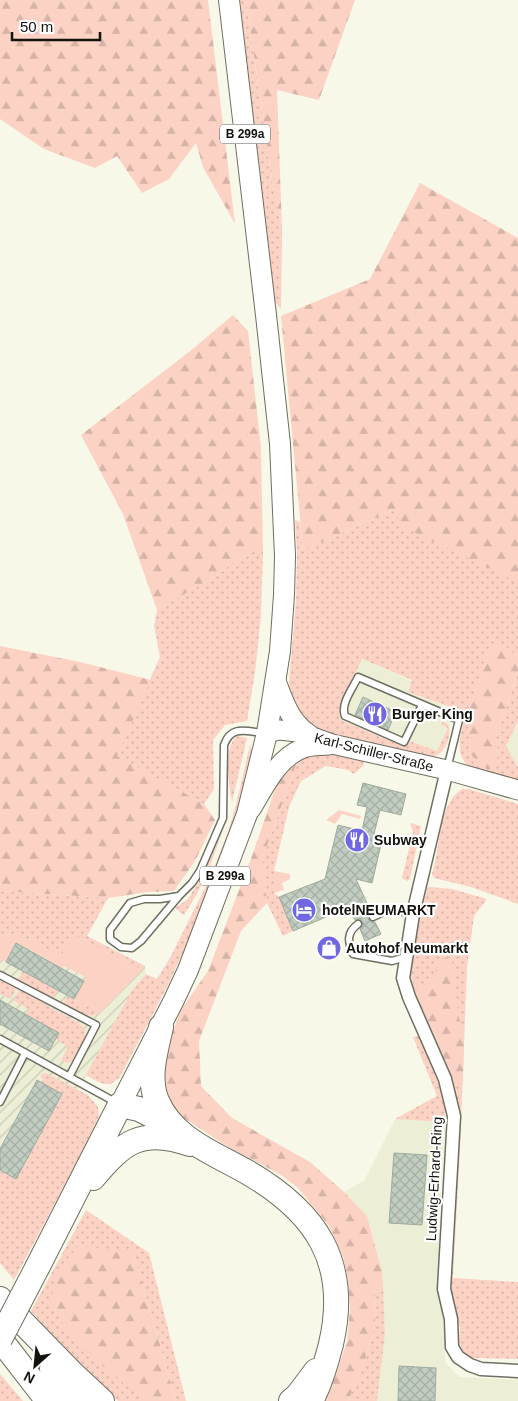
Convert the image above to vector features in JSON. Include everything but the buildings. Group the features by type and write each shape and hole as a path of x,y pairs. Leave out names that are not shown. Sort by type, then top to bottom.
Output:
{"highway":[{"path":"161,1027 154,1059 154,1089 160,1110 170,1132"},
{"path":"48,1401 0,1339 120,1105 137,1124 182,1134 278,1192 306,1217 316,1232 331,1263 336,1287 336,1311 330,1346 321,1379 311,1401"},
{"path":"66,1210 107,1161 119,1150 143,1138 158,1137 170,1132"},
{"path":"0,1300 75,1401"},
{"path":"0,1300 102,1401"},
{"path":"291,1401 298,1395 316,1371 330,1346"}],"main road":[{"name":"B 299a","path":"120,1105 161,1027 195,954 247,814 267,733 276,681 284,595 284,517 280,444 229,0"}],"street":[{"path":"247,814 278,766 308,742 286,707 276,681"},
{"name":"Karl-Schiller-Straße","path":"267,733 285,744 308,742 332,744 447,770 518,790"},
{"name":"Ludwig-Erhard-Ring","path":"447,770 413,914 406,957 405,987 445,1079 454,1116 444,1289 451,1318 452,1347 458,1357 470,1365 481,1369 518,1371"}],"lane":[{"path":"422,705 404,742 345,716 343,707 358,676 458,720 447,770"},
{"path":"179,896 144,899 130,904 110,930 110,939 121,947 132,948 141,941 192,883 200,871 223,818 224,745 226,739 234,731 240,730 267,733"},
{"path":"373,917 390,910 413,914"},
{"path":"358,924 350,931 349,935 353,954 392,961 406,957"},
{"path":"0,974 96,1025 69,1077"},
{"path":"0,1039 120,1105"},
{"path":"0,1102 25,1053"}],"shaded area":[{"path":"362,659 412,681 408,692 458,710 450,727 445,722 442,725 448,728 437,751 411,741 407,746 390,741 340,718 339,710"},
{"path":"518,721 518,767 506,746"},
{"path":"0,897 87,936 145,966 146,974 132,990 79,1089 0,1224"},
{"path":"437,1096 446,1116 439,1220 439,1281 445,1333 445,1362 459,1377 518,1380 518,1401 377,1401 385,1334 382,1272 367,1216 344,1192 364,1181 395,1119"}],"green space":[{"path":"0,0 208,0 235,224 203,167 196,143 169,179 142,193 117,156 95,168 44,149 0,119"},
{"path":"240,0 246,0 273,187 282,230 281,309 274,301"},
{"path":"246,0 355,0 319,100 277,90 282,230 273,187"},
{"path":"420,183 518,238 518,582 401,526 394,510 303,550 281,316 370,279"},
{"path":"233,315 248,331 261,448 263,551 238,559 217,575 157,610 123,514 81,435 189,352"},
{"path":"394,510 518,582 518,657 503,645 490,648 469,710 468,724 470,754 499,762 496,737 518,672 518,721 506,746 518,767 518,783 471,769 465,762 461,756 460,742 465,712 408,692 412,680 362,659 339,710 340,718 390,741 407,746 410,741 437,751 448,728 441,725 443,722 447,723 449,727 448,741 441,753 433,757 421,756 308,726 288,694 296,601 297,553 295,520 300,522 303,550"},
{"path":"263,551 261,616 247,721 225,725 213,740 214,789 204,804 116,756 160,657 154,626 157,610 217,575 238,559"},
{"path":"503,645 518,657 518,672 496,737 499,762 488,770 470,754 469,710 490,648"},
{"path":"0,646 80,662 151,680 117,756 204,804 215,820 195,861 174,891 148,892 108,898 0,891"},
{"path":"238,736 247,738 232,802 228,776 228,757 233,741"},
{"path":"250,745 252,752 235,820 201,912 168,985 120,1077 111,1084 98,1082 86,1075 132,990 146,974 157,979 171,956 210,878 228,832"},
{"path":"328,753 362,758 364,765 354,774 348,770 326,766 301,781 289,807 274,871 274,893 279,897 293,931 283,936 267,903 262,860 299,757"},
{"path":"299,757 262,860 267,903 241,931 199,1041 201,1086 232,1118 310,1162 344,1192 367,1216 382,1272 383,1286 374,1292 376,1311 373,1332 361,1370 348,1401 324,1401 347,1342 350,1308 348,1279 343,1257 329,1226 298,1188 281,1175 225,1145 184,1118 172,1105 162,1080 166,1052 174,1028 181,1010 208,971 252,856 279,778"},
{"path":"462,789 469,789 518,804 518,904 471,887 434,878 432,874 444,816 454,796"},
{"path":"339,810 361,816 360,819 342,814 335,824 326,820"},
{"path":"410,823 421,826 410,879 407,881 402,878 413,832"},
{"path":"224,827 210,866 197,894 184,915 175,908 188,899 201,878"},
{"path":"274,871 290,874 290,879 282,883 284,890 274,893"},
{"path":"429,887 452,889 487,899 474,916 467,967 453,1278 518,1282 518,1359 472,1358 465,1353 461,1348 459,1340 460,1327 457,1323 449,1290 453,1087 414,989 410,970 413,946"},
{"path":"0,891 108,898 87,936 145,966 142,970 73,935 61,956 18,934 0,935"},
{"path":"18,934 61,956 73,935 142,970 100,1013 74,999 86,977 64,966 52,987 37,978 47,959 17,943 6,962 0,959 0,935"},
{"path":"441,958 452,959 459,1019 464,1026 463,1084 453,1087 414,989 432,978"},
{"path":"23,971 58,990 53,998 18,979"},
{"path":"0,980 16,989 11,999 0,994"},
{"path":"19,990 79,1023 85,1029 85,1038 71,1062 66,1063 61,1060 68,1047 56,1039 59,1033 26,1015 29,1009 14,1001"},
{"path":"68,996 100,1013 91,1016 77,1011 63,1003"},
{"path":"413,1037 421,1037 445,1102 445,1122 395,1119 437,1096"},
{"path":"46,1073 88,1095 98,1107 99,1116 86,1145 14,1280 0,1263 0,1170 16,1179 62,1094 41,1083 43,1079 40,1076"},
{"path":"86,1210 149,1253 186,1401 176,1401 133,1251 150,1401 118,1401 92,1381 31,1311"},
{"path":"78,1246 133,1251 176,1401 150,1401 133,1391 99,1363 63,1324 51,1303 55,1277"},
{"path":"383,1286 385,1334 377,1401 348,1401 361,1370 373,1332 376,1311 374,1292"},
{"path":"0,1374 23,1401 0,1401"}],"place":[{"name":"Burger King","path":"375,714"},
{"name":"Subway","path":"357,840"},
{"name":"hotelNEUMARKT","path":"304,910"},
{"name":"Autohof Neumarkt","path":"329,948"}]}
